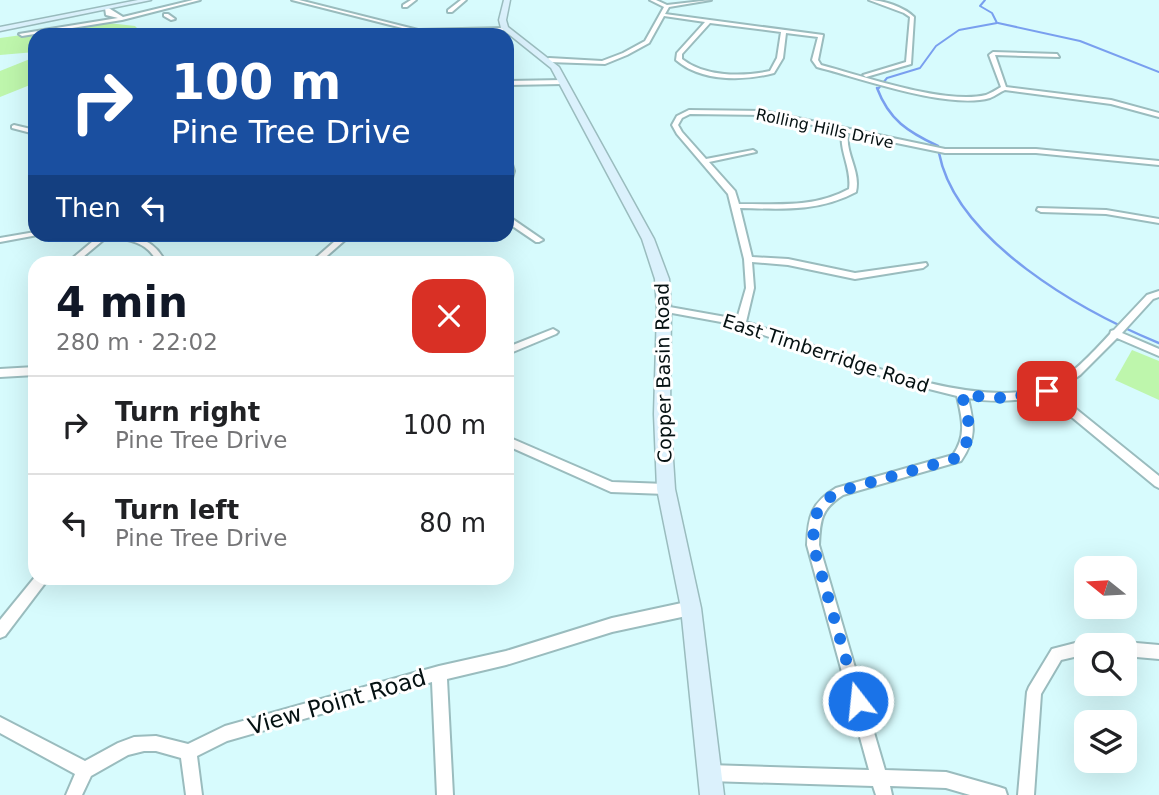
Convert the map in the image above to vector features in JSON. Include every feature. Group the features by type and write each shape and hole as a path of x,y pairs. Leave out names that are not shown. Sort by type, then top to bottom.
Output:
{"street":[{"path":"0,29 148,0"},
{"path":"59,28 150,13 198,0"},
{"path":"294,0 406,28"},
{"path":"405,6 414,0"},
{"path":"450,11 464,0"},
{"path":"505,28 502,20 507,0"},
{"path":"652,0 667,6 709,1"},
{"path":"863,76 909,64 912,17 906,12 871,0"},
{"path":"550,60 603,63 647,42 667,6"},
{"path":"107,8 108,14 121,18"},
{"path":"161,9 168,12 166,15"},
{"path":"150,13 166,15 173,19"},
{"path":"663,15 821,36 815,60 819,66 943,98 978,101 996,96 1004,88"},
{"path":"709,21 678,54 684,66 693,70 751,77 772,72 780,58 783,33"},
{"path":"22,34 28,33"},
{"name":"Copper Basin Road","path":"514,35 550,60 648,239 662,279 662,414 666,489 691,608 712,795"},
{"path":"1004,88 992,55 995,53 1057,56"},
{"path":"514,83 563,82"},
{"path":"1004,88 1111,102 1159,114"},
{"name":"Rolling Hills Drive","path":"741,323 750,288 748,259 736,206 732,193 675,125 679,117 689,112 764,113 945,151 1036,151 1159,163"},
{"path":"14,127 28,130"},
{"path":"736,206 812,206 836,201 853,190 857,176 843,139 845,131"},
{"path":"705,161 753,152"},
{"path":"1041,210 1106,212 1159,221"},
{"path":"514,224 539,240"},
{"path":"0,240 28,236"},
{"path":"79,256 96,242"},
{"path":"132,242 152,247 158,256"},
{"path":"322,256 339,242"},
{"path":"748,259 788,262 855,276 923,265"},
{"name":"East Timberridge Road","path":"664,309 741,323 962,395 1005,398 1047,391 1068,379 1150,297 1159,294"},
{"path":"1119,328 1159,353"},
{"path":"514,348 553,332"},
{"path":"0,373 28,371"},
{"path":"1047,391 1159,483"},
{"path":"882,787 813,545 814,519 824,499 840,491 957,458 969,443 969,426 962,395"},
{"path":"514,444 611,487 666,489"},
{"path":"0,631 36,585"},
{"name":"View Point Road","path":"188,752 225,734 439,673 506,658 612,625 691,608"},
{"path":"1026,795 1034,692 1056,654 1074,650"},
{"path":"1137,650 1159,652"},
{"path":"439,673 445,795"},
{"path":"0,725 85,771"},
{"path":"74,795 85,771 134,743 160,743 188,752 194,795"},
{"path":"709,773 882,787 946,780 999,795"}],"green space":[{"path":"108,23 137,28 72,28"},
{"path":"28,34 28,53 0,55 0,38"},
{"path":"28,60 28,86 0,97 0,71"},
{"path":"1132,350 1159,361 1159,400 1115,380"}],"waterway":[{"path":"878,89 887,78 920,68 936,46 959,30 997,23 992,13 980,6 985,0"},
{"path":"998,23 1080,41 1159,72"},
{"path":"877,88 887,109 901,124 938,146"},
{"path":"939,153 950,185 970,215 996,244 1060,292 1095,313 1159,343"}],"route":[{"path":"858,701 813,545 814,519 824,499 840,491 957,458 969,443 969,426 962,395 1005,398 1047,391"}]}
